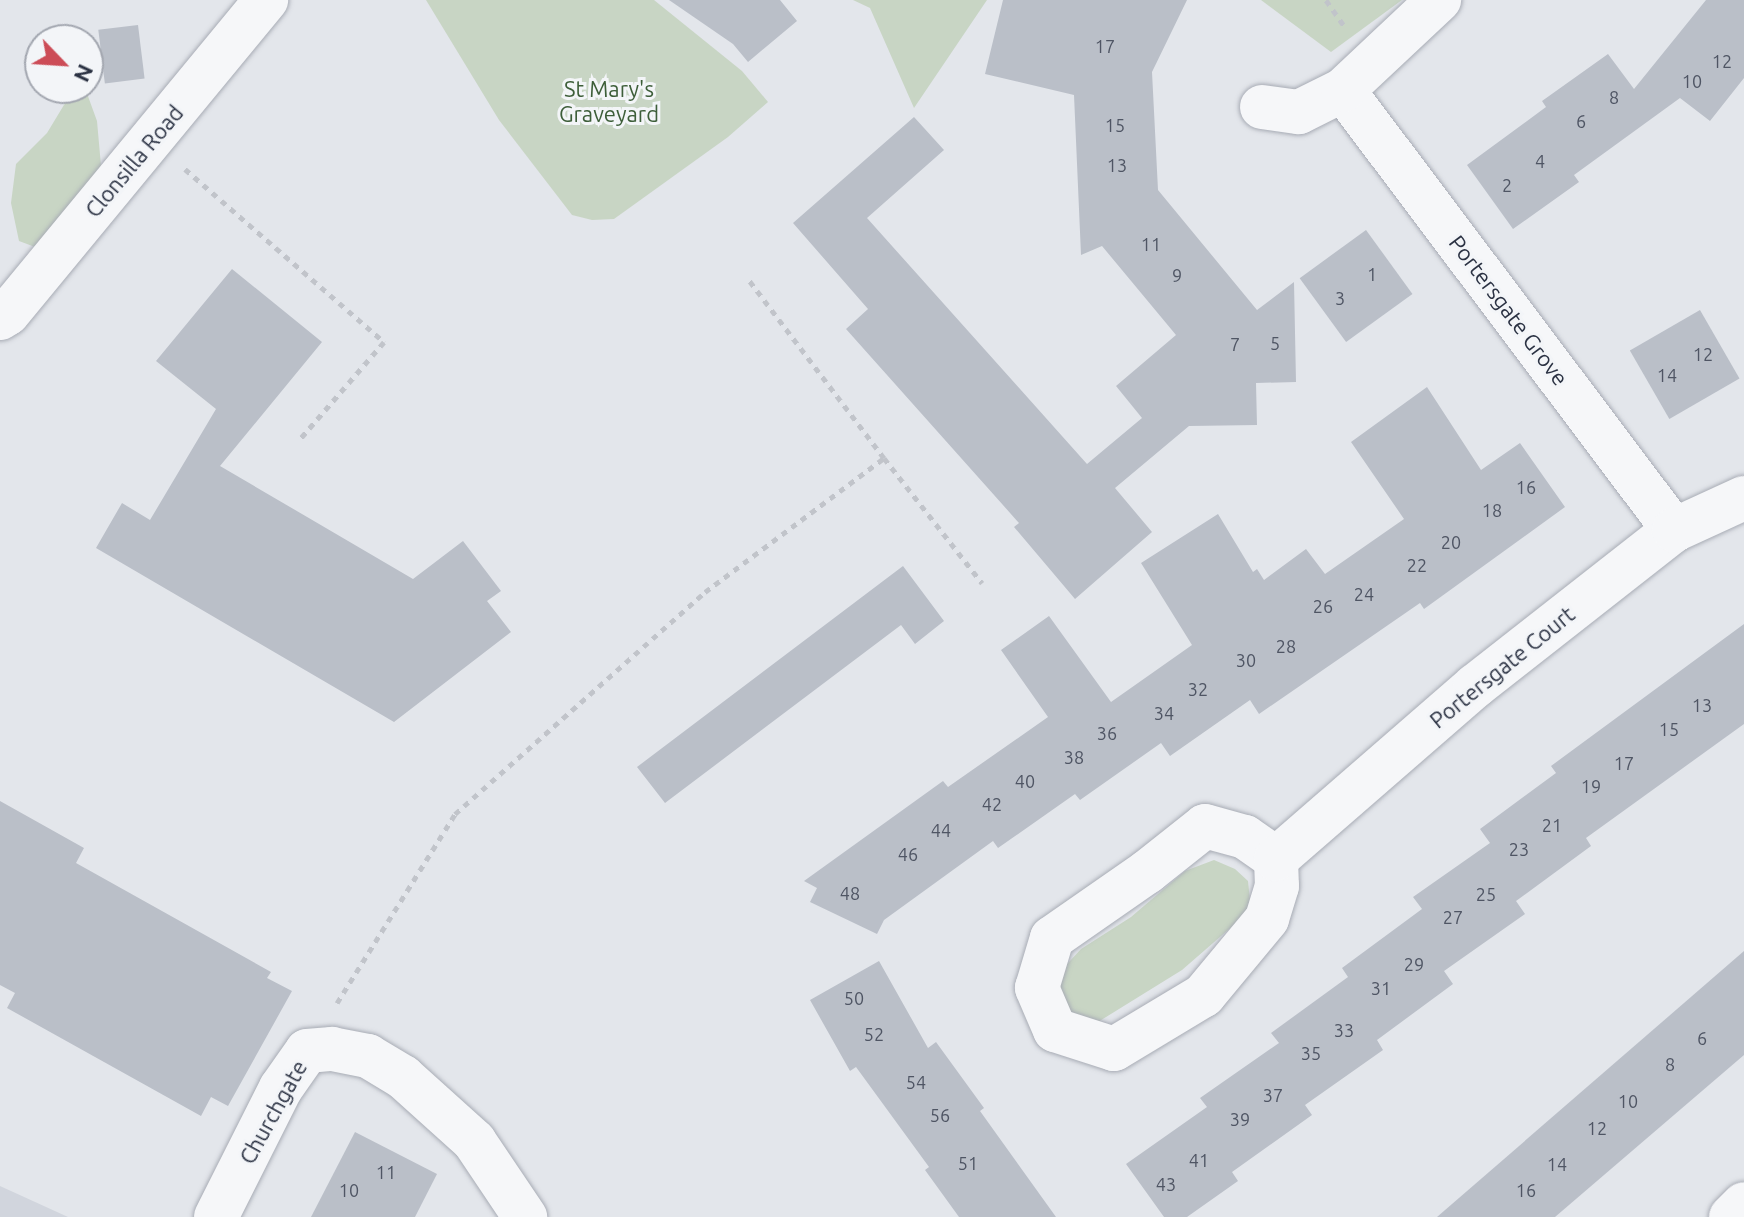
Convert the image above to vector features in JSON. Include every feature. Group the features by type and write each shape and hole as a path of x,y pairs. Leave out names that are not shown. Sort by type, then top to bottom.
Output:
{"street":[{"name":"Clonsilla Road","path":"0,318 8,313 266,0"},
{"path":"1262,107 1299,112 1343,90 1439,0"},
{"name":"Portersgate Grove","path":"1343,90 1674,530"},
{"name":"Portersgate Court","path":"1276,859 1475,686 1674,530 1744,498"},
{"path":"1205,826 1245,837 1276,859 1277,886 1267,919 1204,995 1114,1049 1055,1030 1037,988 1052,938 1205,826"},
{"name":"Churchgate","path":"216,1217 281,1088 307,1051 332,1049 368,1056 403,1077 474,1141 525,1217"},
{"path":"1731,1217 1744,1204"}],"path":[{"path":"151,139 384,342 300,439"},
{"path":"748,279 982,583"},
{"path":"307,1051 455,814 705,592 884,458"}],"shaded area":[{"path":"0,1186 68,1217 0,1217"}],"green space":[{"name":"St Mary's Graveyard","path":"426,0 654,0 742,71 768,102 728,137 614,219 592,220 572,215 499,120"},
{"path":"853,0 987,0 914,108 870,8"},
{"path":"1261,0 1402,0 1331,52"},
{"path":"65,104 91,104 97,121 102,177 35,247 19,241 11,203 16,164 47,133"},
{"path":"1214,860 1235,869 1248,881 1251,910 1182,970 1098,1022 1055,1010 1058,974 1081,949 1131,917 1185,871"}],"building":[{"path":"669,0 780,0 797,21 748,62 733,44"},
{"path":"1003,0 1187,0 1152,72 1158,190 1257,310 1294,282 1296,382 1256,383 1257,425 1189,426 1115,488 1152,532 1075,599 1014,527 1019,523 846,329 868,309 793,223 914,117 944,150 867,218 1087,464 1142,418 1116,386 1176,335 1102,246 1081,255 1074,95 985,74"},
{"path":"1706,0 1744,0 1744,78 1710,121 1680,98 1574,175 1579,182 1513,229 1467,165 1546,107 1542,101 1608,54 1634,89"},
{"path":"138,25 145,79 105,83 104,29"},
{"path":"1366,230 1412,294 1346,342 1300,278"},
{"path":"232,269 322,342 220,466 413,579 463,541 501,591 487,601 511,632 394,722 96,548 122,503 150,520 216,409 156,361"},
{"path":"1700,310 1740,378 1669,419 1630,350"},
{"path":"1427,387 1481,470 1520,443 1565,507 1424,609 1420,603 1259,714 1250,700 1170,756 1161,743 1080,800 1075,794 998,848 993,841 884,920 877,934 810,902 817,888 804,881 943,781 948,787 1048,717 1001,650 1049,616 1111,702 1192,645 1141,563 1218,514 1253,572 1257,569 1264,580 1306,549 1325,574 1404,519 1351,442"},
{"path":"903,566 944,621 915,644 901,625 665,803 637,767"},
{"path":"1744,624 1744,724 1586,838 1591,846 1516,901 1525,914 1444,971 1453,984 1377,1040 1383,1050 1305,1105 1312,1115 1232,1172 1238,1181 1187,1217 1164,1217 1126,1164 1207,1107 1200,1098 1279,1043 1271,1033 1348,977 1342,968 1422,909 1413,897 1490,843 1480,829 1556,773 1551,766"},
{"path":"0,801 84,848 76,863 271,972 267,978 292,991 228,1106 211,1097 201,1116 7,1008 15,993 0,985"},
{"path":"1744,951 1744,1055 1555,1217 1437,1217"},
{"path":"879,961 928,1048 936,1042 984,1108 980,1111 1056,1217 959,1217 925,1170 929,1167 856,1067 850,1071 810,1000"},
{"path":"355,1132 437,1174 415,1217 311,1217"}]}
